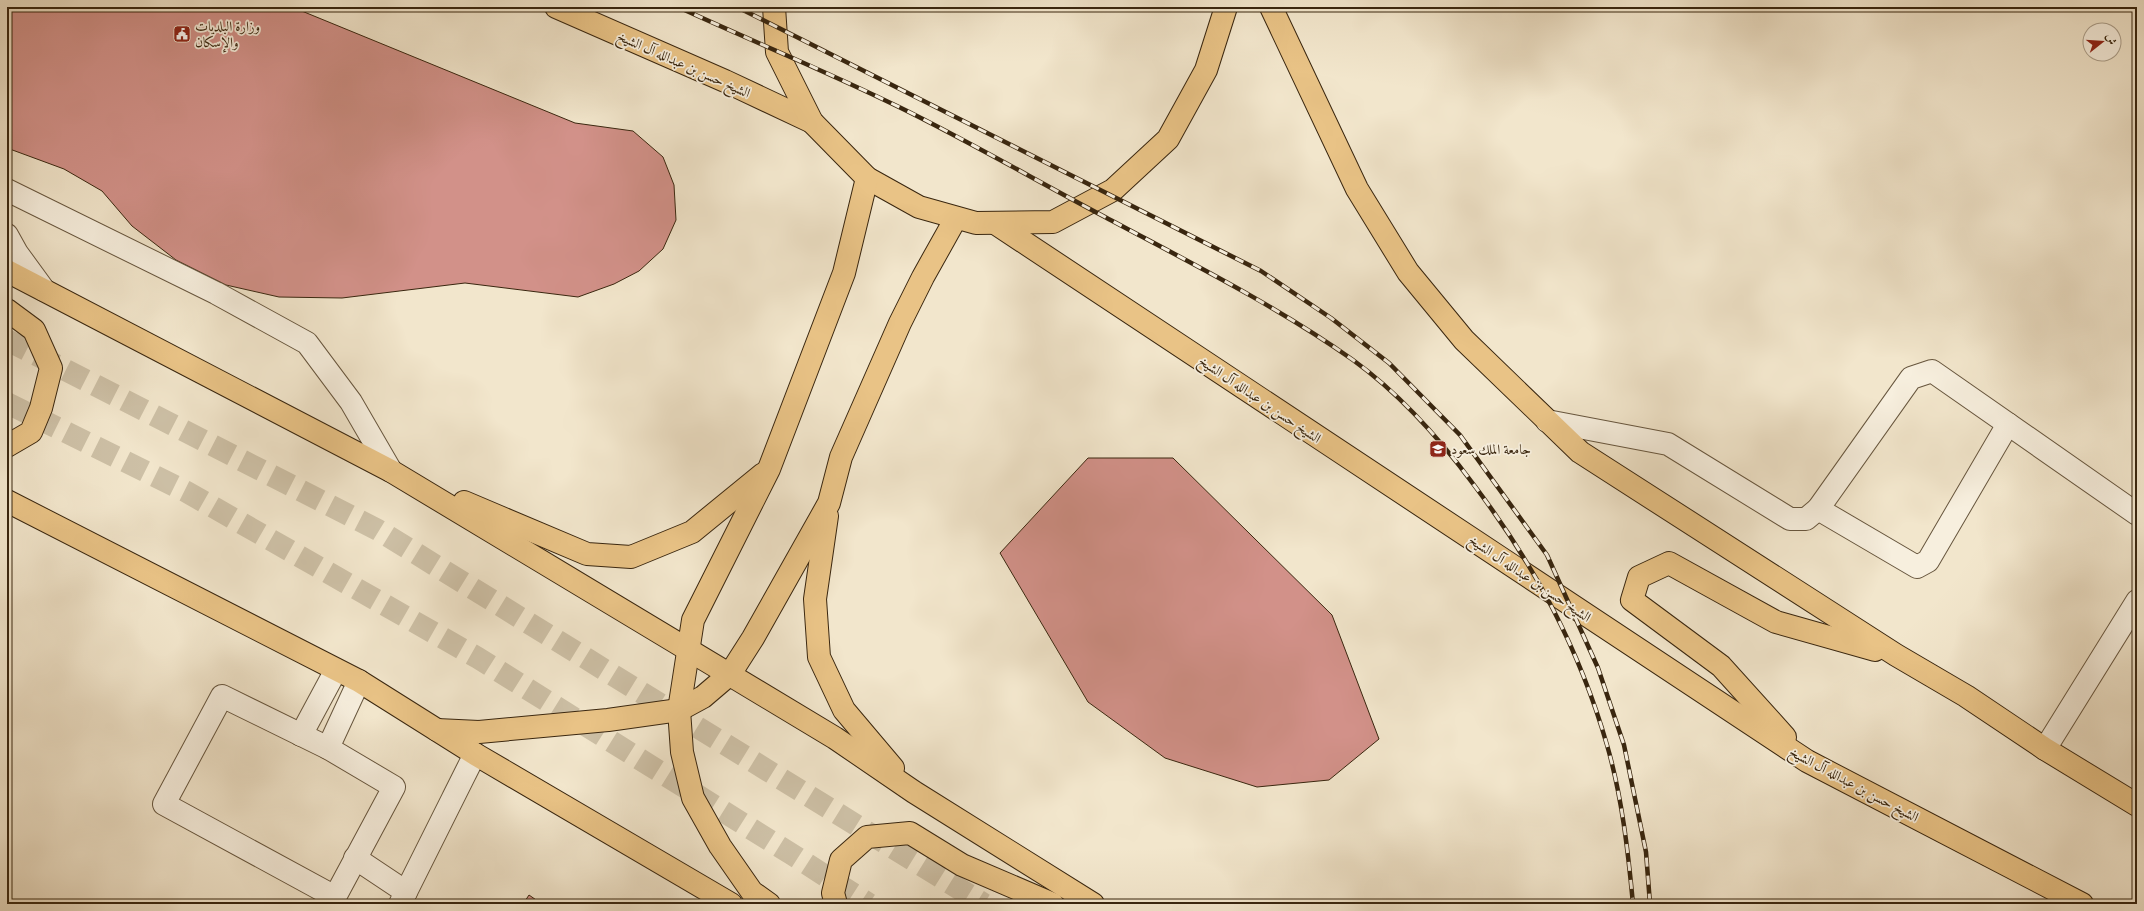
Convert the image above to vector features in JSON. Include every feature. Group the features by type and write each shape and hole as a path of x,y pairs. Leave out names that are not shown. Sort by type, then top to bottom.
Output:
{"main road":[{"name":"الشيخ حسن بن عبدالله آل الشيخ","path":"556,7 725,81 812,122"},
{"name":"الشيخ حسن بن عبدالله آل الشيخ","path":"774,7 777,52 812,122 867,178 919,207 976,223 1053,222 1113,190 1168,139 1206,70 1226,7"},
{"path":"1271,7 1357,189 1408,272 1464,340 1580,452 1896,655 1966,696 2045,749 2137,805"},
{"path":"769,904 752,892 720,846 693,798 682,752 679,710 693,620 769,469 844,273 867,178"},
{"path":"914,792 844,710 819,657 815,599 829,503 841,457 900,323 956,218"},
{"name":"الشيخ حسن بن عبدالله آل الشيخ","path":"995,223 1807,761 2082,904"},
{"path":"7,271 391,471 835,738 914,792 1094,904"},
{"path":"7,310 34,330 51,368 42,408 31,432 7,446"},
{"path":"391,471 587,554 631,557 692,532 769,469"},
{"path":"7,501 359,681 475,754 731,904"},
{"path":"437,730 478,732 608,720 679,710 703,697 730,674 753,638 829,503"},
{"path":"1807,761 1721,666 1632,600 1639,577 1670,563 1776,622 1896,655"},
{"path":"836,904 833,892 841,860 867,837 910,833 962,865 1053,904"}],"street":[{"path":"7,190 216,293 307,343 351,402 391,471"},
{"path":"7,235 17,253 44,290"},
{"path":"1547,421 1668,444 1790,519 1806,519 1818,509 1911,378 1932,371 2137,514"},
{"path":"1818,509 1917,567 1924,565 1928,561 2008,424"},
{"path":"2045,749 2137,602"},
{"path":"301,735 336,670"},
{"path":"328,748 359,681"},
{"path":"222,696 301,735 328,748 394,787 335,896 164,804 222,696"},
{"path":"355,858 403,898 475,754"},
{"path":"698,884 710,904"}],"building":[{"path":"7,7 292,7 575,123 633,131 663,157 674,185 676,220 663,249 639,271 614,284 578,297 465,283 342,298 279,297 226,285 176,260 132,226 102,191 64,169 7,148"},
{"path":"1088,458 1173,458 1332,615 1379,739 1329,780 1257,787 1165,758 1088,702 1000,553"},
{"path":"529,895 542,904 523,904"}],"tunnel":[{"path":"7,340 378,530 984,904"},
{"path":"7,403 185,491 478,658 869,904"}],"railway":[{"path":"678,7 901,108 1200,268 1262,302 1323,340 1370,373 1403,402 1447,451 1496,515 1536,577 1569,641 1596,709 1617,784 1624,824 1633,904"},
{"path":"737,7 1261,271 1331,318 1389,363 1460,435 1547,555 1598,668 1624,745 1646,852 1650,904"}],"place":[{"name":"وزارة البلديات والإسكان","path":"182,34"},
{"name":"جامعة الملك سعود","path":"1438,449"}]}
